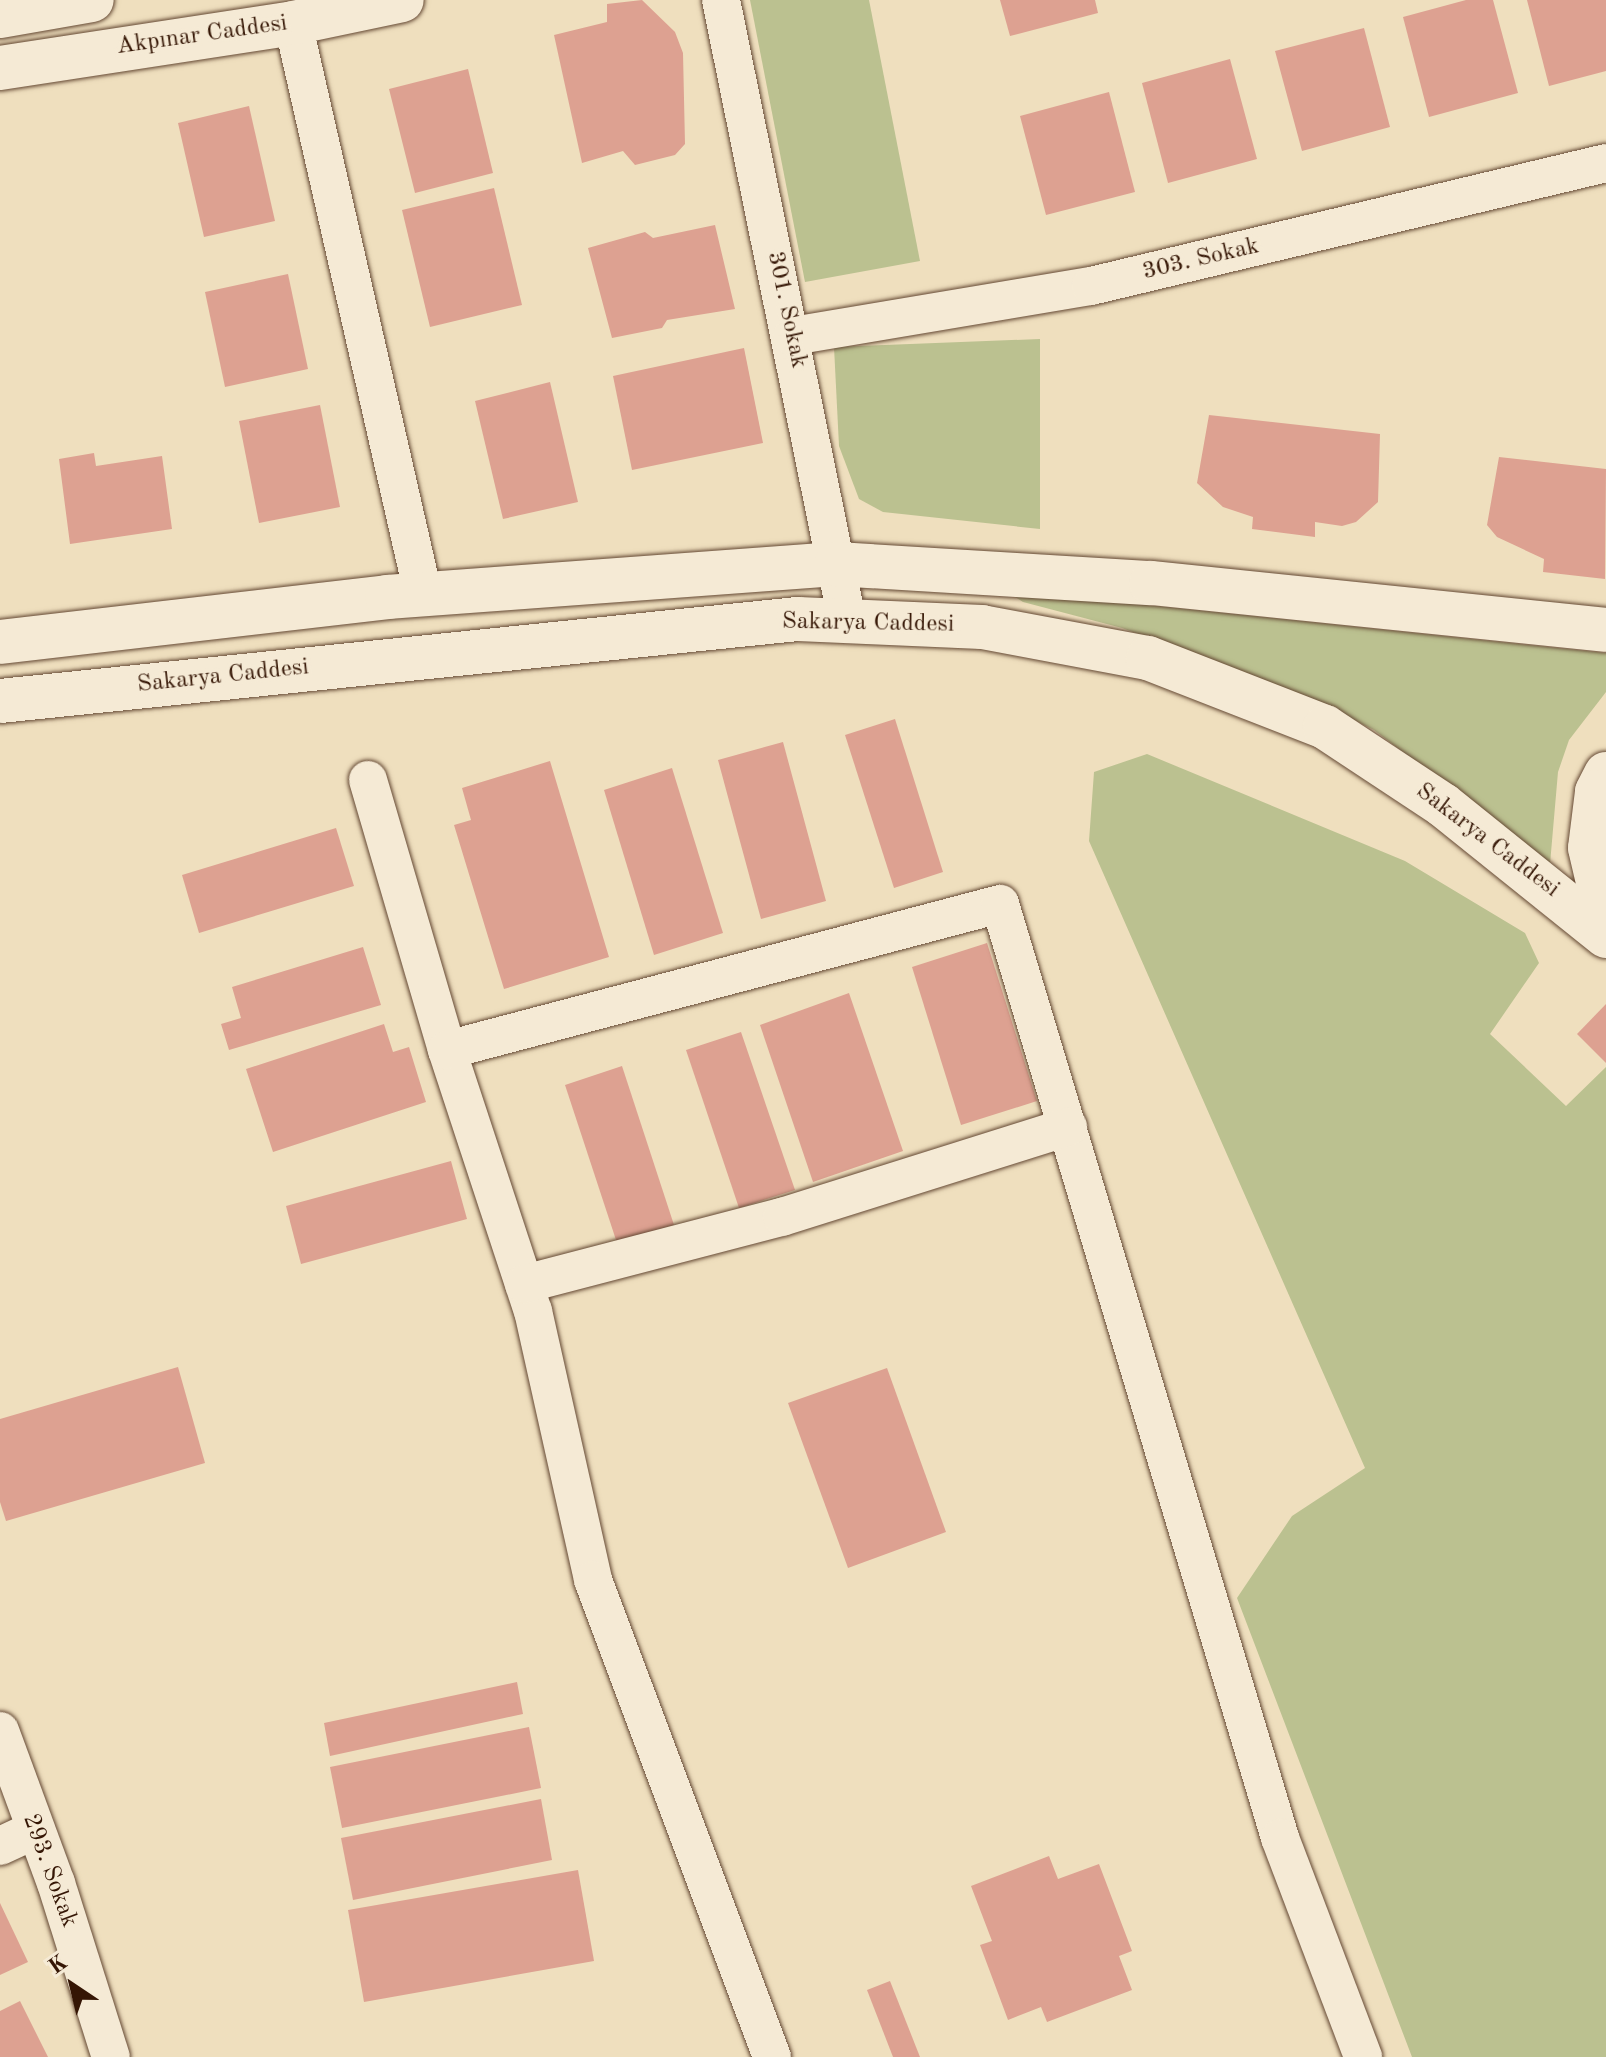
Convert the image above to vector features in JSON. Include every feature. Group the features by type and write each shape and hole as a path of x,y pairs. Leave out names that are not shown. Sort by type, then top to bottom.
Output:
{"main road":[{"path":"0,16 92,0"},
{"name":"Akpınar Caddesi","path":"0,68 293,23 402,0"},
{"path":"0,642 423,594 836,564 1151,583 1606,630"},
{"name":"Sakarya Caddesi","path":"0,701 798,619 982,627 1148,658 1325,727 1443,805 1606,936"},
{"path":"1606,774 1597,792 1590,848 1606,916"}],"street":[{"name":"301. Sokak","path":"721,0 792,336 847,620"},
{"path":"293,23 423,594"},
{"name":"303. Sokak","path":"792,336 1091,286 1606,163"},
{"path":"368,780 447,1050 524,1284 593,1580 772,2057"},
{"path":"447,1050 1000,904 1280,1838 1363,2057"},
{"path":"524,1284 782,1217 1068,1127"},
{"name":"293. Sokak","path":"0,1731 111,2057"},
{"path":"0,1846 35,1830"}],"green space":[{"path":"750,0 869,0 920,261 805,282"},
{"path":"1040,339 1040,529 883,512 859,499 839,446 834,347"},
{"path":"1004,590 1606,653 1606,692 1569,740 1558,772 1550,864 1374,730 1314,700 1122,628 1023,602"},
{"path":"1147,754 1405,861 1525,933 1539,963 1490,1034 1566,1106 1606,1067 1606,2057 1412,2057 1237,1598 1292,1516 1365,1468 1089,841 1094,772"}],"building":[{"path":"642,0 675,32 683,53 685,144 675,155 635,165 623,151 582,163 554,35 607,22 607,4"},
{"path":"1000,0 1095,0 1098,13 1010,36"},
{"path":"1466,0 1493,0 1518,93 1429,117 1403,17"},
{"path":"1527,0 1606,0 1606,71 1549,86"},
{"path":"1364,28 1390,127 1302,151 1275,51"},
{"path":"1230,59 1257,159 1168,183 1142,83"},
{"path":"468,69 493,173 415,193 389,89"},
{"path":"1109,92 1135,192 1046,215 1020,116"},
{"path":"249,106 275,221 204,237 178,123"},
{"path":"494,188 522,305 430,327 402,210"},
{"path":"715,225 735,309 667,320 662,328 612,338 588,248 645,232 653,238"},
{"path":"288,274 308,369 225,387 205,292"},
{"path":"744,348 763,443 632,470 613,376"},
{"path":"550,382 578,502 503,519 475,401"},
{"path":"320,405 340,507 259,523 239,421"},
{"path":"1209,415 1380,434 1378,502 1356,522 1342,526 1315,522 1315,537 1252,529 1253,517 1223,507 1197,483"},
{"path":"94,453 96,466 162,456 172,529 70,544 59,459"},
{"path":"1499,457 1606,469 1605,579 1543,572 1544,559 1497,537 1487,525"},
{"path":"895,719 943,872 894,888 845,735"},
{"path":"783,742 826,901 761,919 718,760"},
{"path":"550,761 609,957 504,989 454,825 471,820 462,788"},
{"path":"672,768 723,933 654,955 604,790"},
{"path":"336,828 354,886 199,933 182,875"},
{"path":"987,943 1037,1101 961,1125 912,967"},
{"path":"363,947 381,1005 229,1050 221,1024 241,1018 232,987"},
{"path":"849,993 903,1151 813,1182 760,1025"},
{"path":"1606,1004 1606,1063 1577,1034"},
{"path":"384,1024 393,1052 409,1047 426,1102 273,1152 246,1069"},
{"path":"741,1032 795,1190 739,1208 686,1050"},
{"path":"622,1066 674,1225 617,1243 565,1085"},
{"path":"451,1161 467,1219 301,1264 286,1206"},
{"path":"178,1367 205,1463 6,1521 0,1502 0,1419"},
{"path":"887,1368 946,1532 848,1568 788,1403"},
{"path":"517,1682 523,1714 330,1756 324,1723"},
{"path":"529,1727 541,1788 342,1828 330,1767"},
{"path":"541,1799 552,1860 353,1900 341,1838"},
{"path":"1049,1856 1058,1879 1099,1864 1132,1951 1119,1956 1132,1990 1047,2022 1041,2007 1008,2020 980,1945 992,1941 971,1886"},
{"path":"578,1870 594,1961 364,2002 348,1910"},
{"path":"0,1903 28,1962 0,1975"},
{"path":"890,1981 920,2057 893,2057 867,1990"},
{"path":"20,2001 48,2057 0,2057 0,2011"}]}
